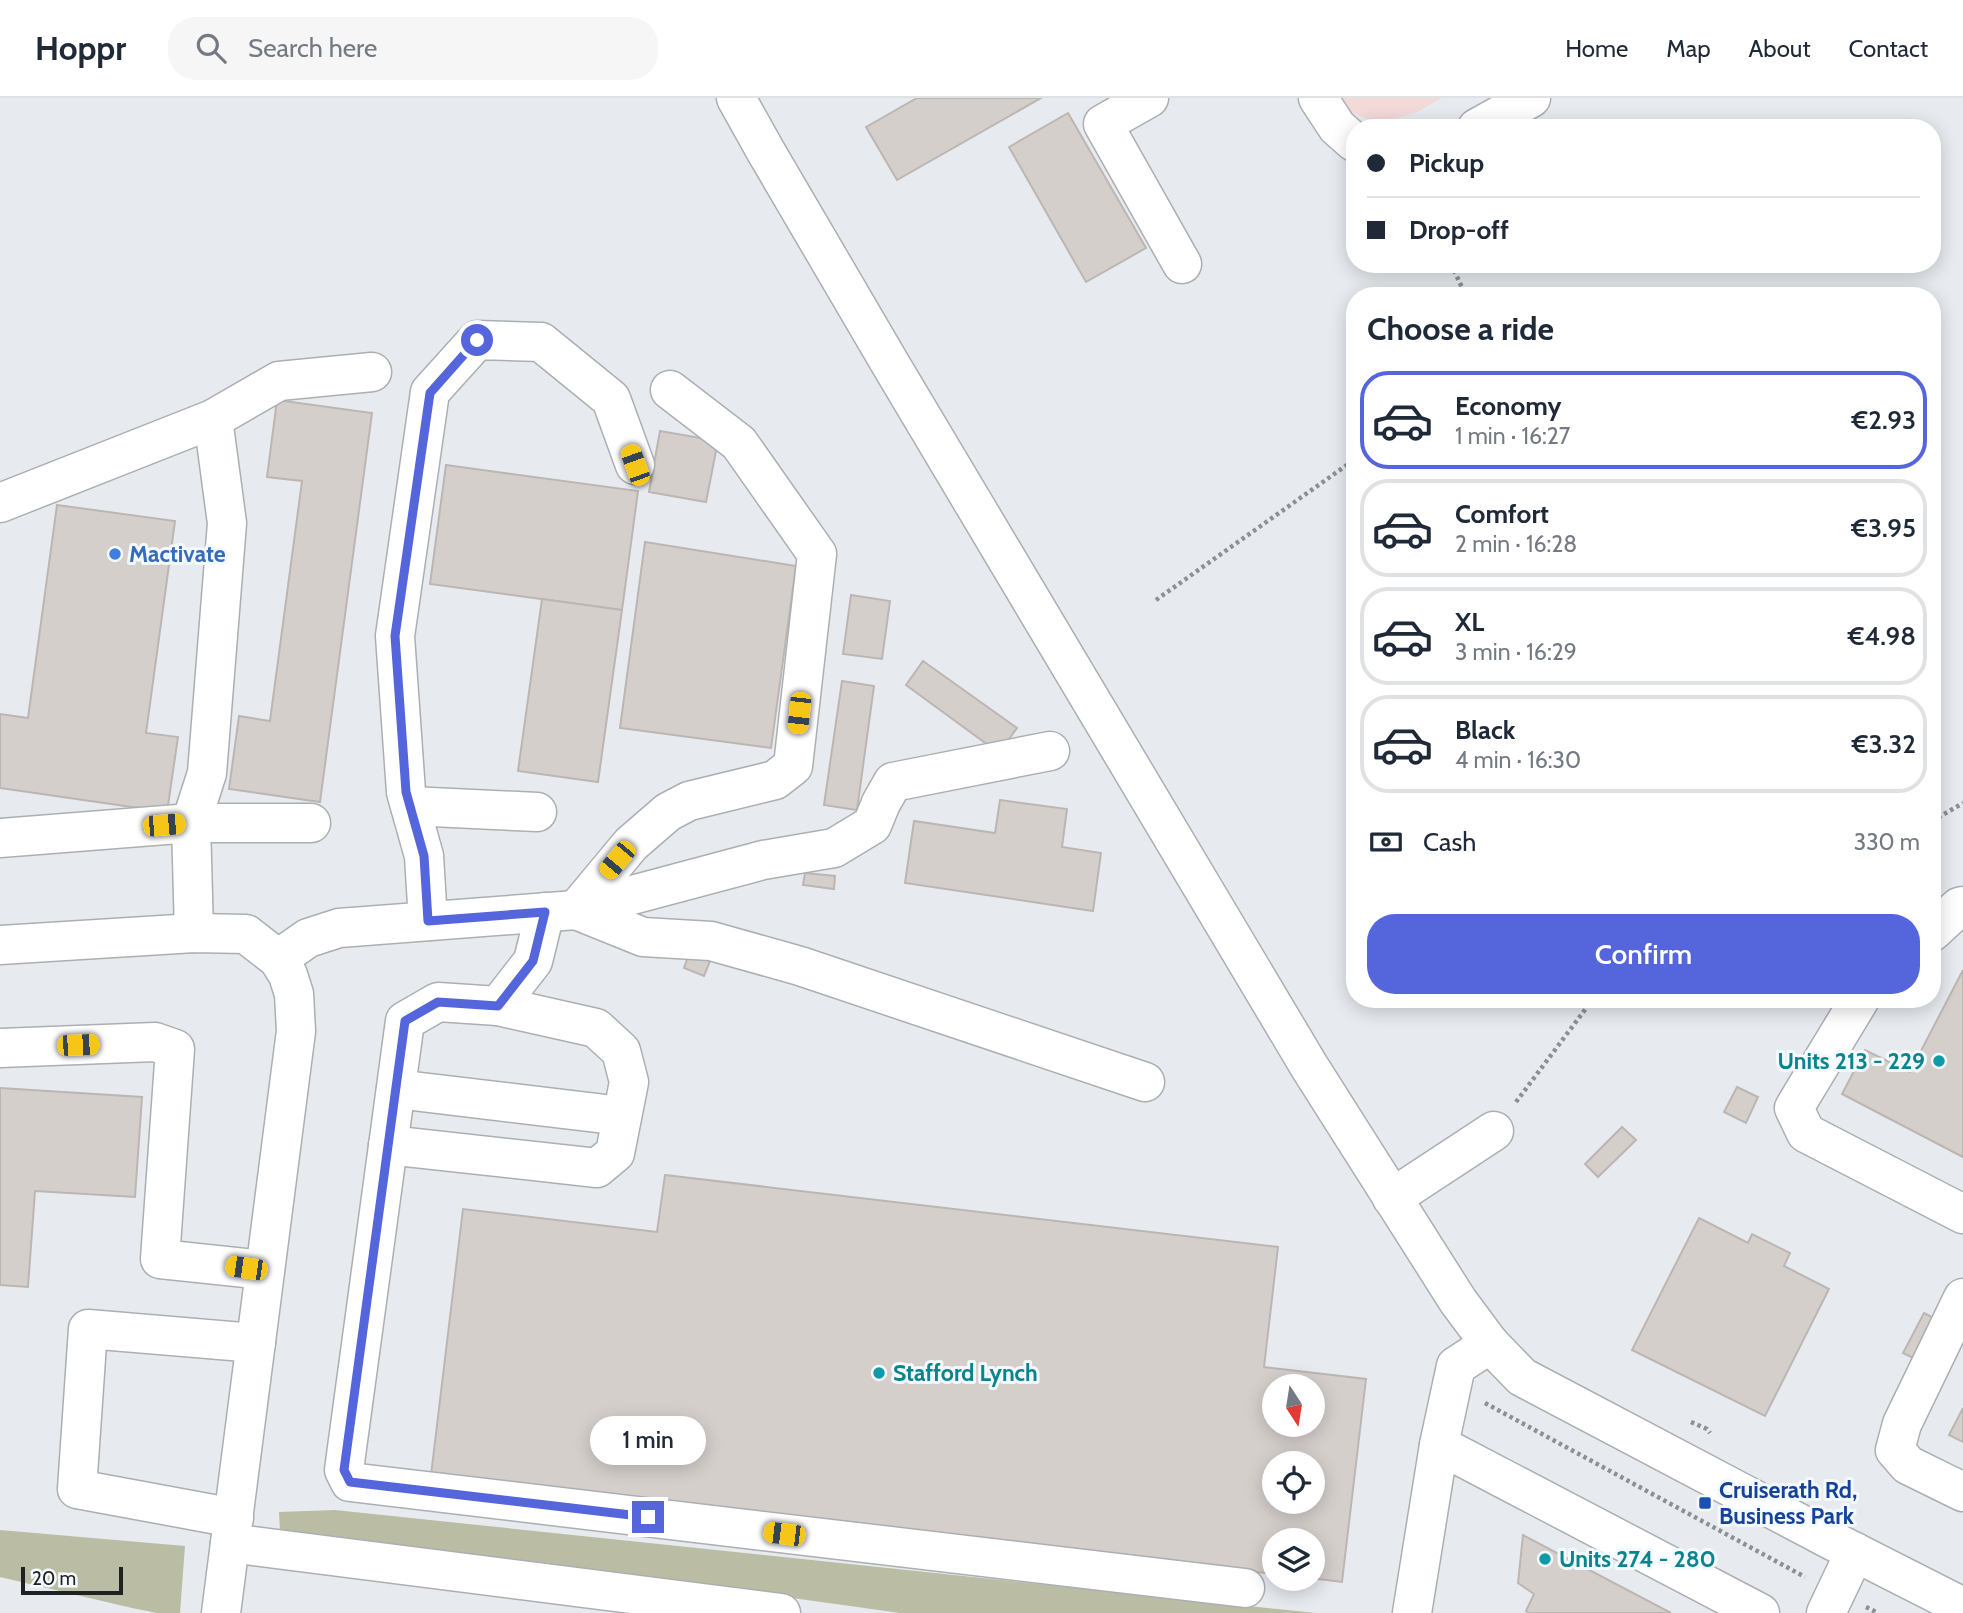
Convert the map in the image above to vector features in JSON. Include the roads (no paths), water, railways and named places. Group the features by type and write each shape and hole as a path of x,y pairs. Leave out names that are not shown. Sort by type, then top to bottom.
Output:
{"street":[{"path":"736,98 891,365 1295,1043 1458,1301 1490,1344 1522,1377 1963,1607"},
{"path":"1149,98 1103,124 1182,264"},
{"path":"1318,98 1337,127 1346,135"},
{"path":"1493,119 1531,98"},
{"path":"428,921 424,856 406,792 395,636 430,393 477,340 541,342 611,399 635,465"},
{"path":"0,503 213,419 279,381 372,372"},
{"path":"498,1006 533,961 560,911 668,812 689,801 775,780 793,766 817,554 739,443 670,390"},
{"path":"194,933 191,823 206,773 227,523 213,419"},
{"path":"278,959 308,938 339,928 560,911 764,860 834,848 872,825 893,782 1050,751"},
{"path":"410,806 537,812"},
{"path":"0,838 191,823 311,822"},
{"path":"1941,924 1963,906"},
{"path":"560,911 643,937 712,941 800,966 1145,1082"},
{"path":"0,945 194,933 246,934 278,959 288,975 294,994 296,1031 221,1613"},
{"path":"388,1145 597,1168 615,1153 629,1082 621,1051 596,1028 498,1006 438,1002 405,1021 396,1089 388,1145 344,1470 350,1482 1245,1588"},
{"path":"1855,1008 1794,1108 1806,1133 1963,1214"},
{"path":"0,1048 155,1042 175,1049 160,1259 265,1270"},
{"path":"396,1089 622,1116"},
{"path":"1392,1198 1494,1131"},
{"path":"1963,1298 1902,1423 1895,1450 1908,1465 1963,1492"},
{"path":"256,1343 88,1329 77,1489 232,1531 781,1613"},
{"path":"1412,1613 1439,1445 1456,1366 1490,1344"},
{"path":"1439,1445 1760,1613"},
{"path":"1831,1603 1855,1552"}],"place":[{"name":"Mactivate","path":"115,554"},
{"name":"Units 213 - 229","path":"1939,1061"},
{"name":"Stafford Lynch","path":"879,1373"},
{"name":"Cruiserath Rd, Business Park","path":"1705,1503"},
{"name":"Units 274 - 280","path":"1545,1559"}]}
